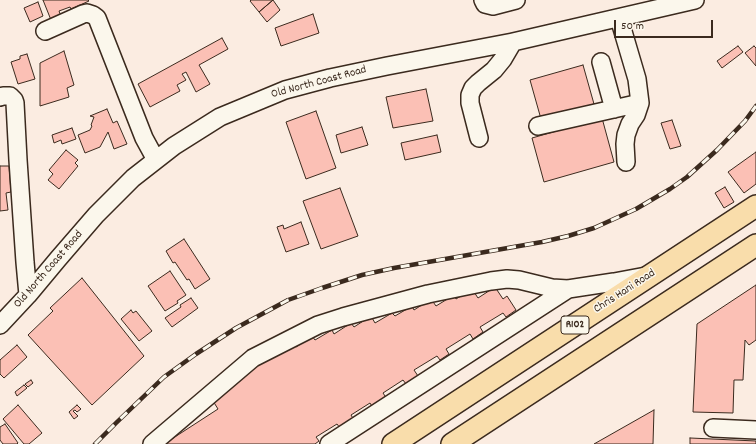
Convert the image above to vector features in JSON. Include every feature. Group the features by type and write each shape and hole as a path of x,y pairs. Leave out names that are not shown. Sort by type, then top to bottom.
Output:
{"main road":[{"name":"Chris Hani Road","path":"393,444 756,206"},
{"name":"R102","path":"452,444 756,245"}],"street":[{"path":"483,0 485,4 493,6 516,0"},
{"name":"Old North Coast Road","path":"3,316 28,295 96,215 133,178 174,146 220,117 285,90 337,76 513,42 695,0"},
{"path":"45,31 83,14 87,13 97,18 144,138 156,160"},
{"path":"619,18 637,79 640,103 626,135 626,162"},
{"path":"479,138 470,103 470,95 478,82 494,70 503,59 513,42"},
{"path":"601,62 614,109"},
{"path":"0,97 10,96 15,103 18,168 28,295"},
{"path":"538,126 640,103"},
{"path":"152,444 253,358 318,325 343,316 421,296 491,281 507,279 519,280 552,288 568,289 649,276"},
{"path":"329,444 568,289"},
{"path":"713,428 756,430"}],"building":[{"path":"43,0 89,1 71,9 70,7 59,11 61,16 51,20"},
{"path":"273,0 259,12 250,1"},
{"path":"273,0 280,10 267,22 259,12"},
{"path":"38,2 43,16 30,22 24,8"},
{"path":"313,14 319,33 281,46 275,28"},
{"path":"222,38 228,49 199,65 210,84 196,92 186,72 182,74 186,80 177,85 180,91 150,107 138,84"},
{"path":"738,46 743,52 722,68 717,61"},
{"path":"754,46 756,48 756,66 745,53"},
{"path":"64,51 74,85 67,88 69,97 40,106 40,63"},
{"path":"27,54 35,79 18,84 11,62 20,59 20,56"},
{"path":"583,65 594,104 541,119 530,80"},
{"path":"426,89 433,121 393,128 386,97"},
{"path":"107,109 113,123 117,121 127,144 114,149 108,132 100,147 85,153 78,135 90,130 94,117 90,116"},
{"path":"316,111 336,168 306,179 286,122"},
{"path":"602,118 614,162 544,182 532,138"},
{"path":"672,120 681,146 670,149 661,123"},
{"path":"362,127 368,145 341,153 336,135"},
{"path":"72,128 76,139 62,144 61,140 54,143 52,135"},
{"path":"437,135 441,152 405,160 401,143"},
{"path":"66,150 78,160 75,163 78,166 59,189 48,180 53,174 49,170"},
{"path":"756,152 756,184 744,193 728,172"},
{"path":"0,166 9,166 11,192 6,193 8,210 0,211"},
{"path":"725,187 734,202 724,208 715,193"},
{"path":"340,188 358,236 321,249 303,201"},
{"path":"301,222 309,244 286,252 277,227 283,225 284,229"},
{"path":"184,239 210,279 195,289 175,262 173,263 166,251"},
{"path":"170,271 186,295 177,301 178,303 165,311 148,286"},
{"path":"82,278 144,356 92,405 28,335 53,311 50,308"},
{"path":"756,285 756,340 749,345 745,340 743,380 734,380 733,413 693,412 697,324"},
{"path":"495,287 503,299 507,296 516,310 506,317 503,313 480,327 483,332 473,339 470,334 446,349 449,354 440,360 437,356 414,370 418,376 406,384 403,380 383,393 387,399 373,408 370,403 351,415 354,420 340,428 337,424 316,437 319,441 315,444 164,444 218,409 213,401 229,390 226,386 293,342 296,347 312,336 315,340 332,330 334,334 351,323 354,327 371,316 375,323 392,313 395,316 412,306 414,310 431,299 436,306 454,295 456,299 472,289 478,298"},
{"path":"191,298 198,308 172,327 165,318"},
{"path":"131,310 133,313 136,311 152,331 139,341 121,319"},
{"path":"17,345 27,357 4,378 0,374 0,360"},
{"path":"31,380 33,383 28,387 25,384"},
{"path":"24,385 27,388 17,396 15,392"},
{"path":"18,405 42,433 29,444 24,444 3,419"},
{"path":"77,405 81,409 77,412 75,410 73,411 78,416 74,419 69,412"},
{"path":"654,410 653,444 594,444"},
{"path":"5,424 18,443 17,444 3,444 0,440 0,427"},
{"path":"690,438 756,441 756,444 690,444"}],"railway":[{"path":"95,444 164,377 236,328 288,300 362,275 542,242 594,228 636,209 687,177 717,150 745,121 756,106"}]}
